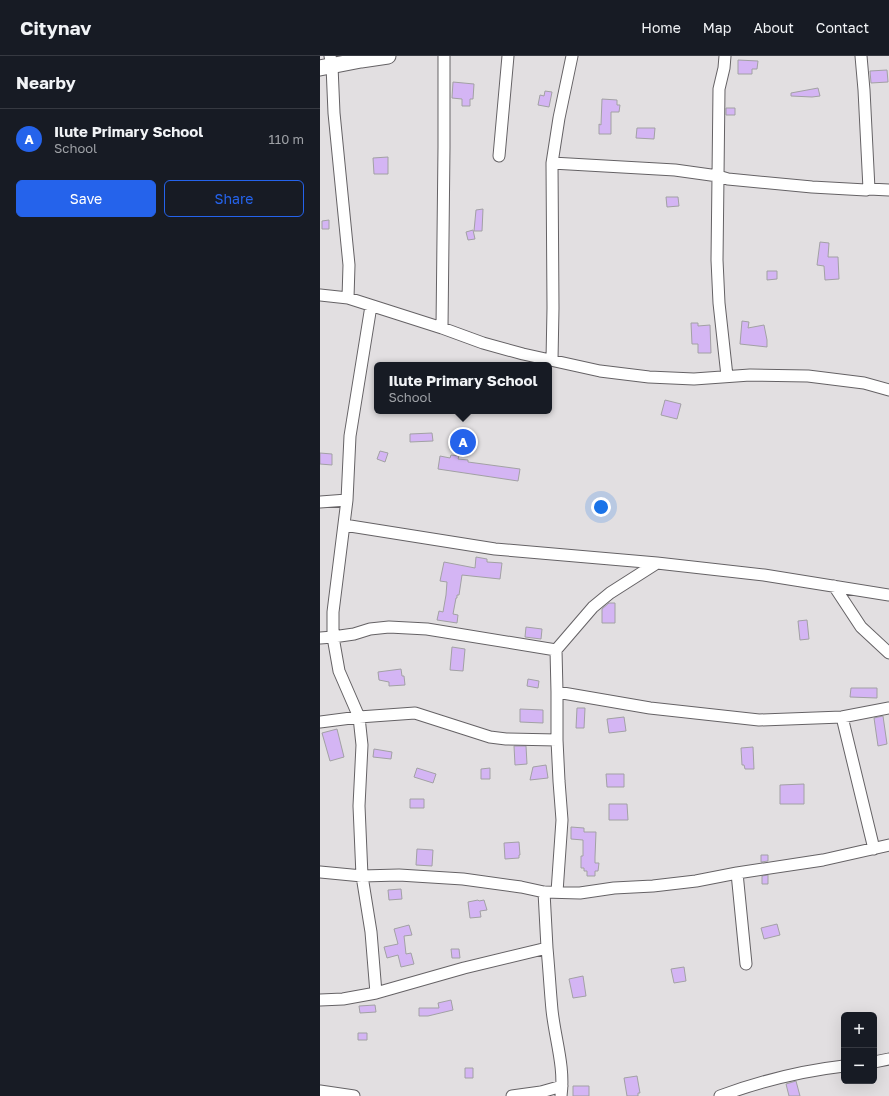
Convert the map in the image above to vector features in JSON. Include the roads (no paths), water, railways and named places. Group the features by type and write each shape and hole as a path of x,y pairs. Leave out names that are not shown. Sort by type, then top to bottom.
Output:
{"street":[{"path":"348,298 349,265 334,113 327,63 388,56"},
{"path":"442,328 444,56"},
{"path":"499,156 508,56"},
{"path":"552,360 552,163 559,118 572,56"},
{"path":"725,56 719,89 717,260 719,303 727,376"},
{"path":"861,56 869,189"},
{"path":"552,163 675,170 718,176 728,179 812,187 889,190"},
{"path":"320,295 348,298 442,328 483,343 523,354 600,371 649,377 694,379 727,376 808,376 864,383 889,390"},
{"path":"371,306 350,436 347,500 333,612 333,637 339,671 359,717 362,745 359,806 362,876 371,932 376,993"},
{"path":"320,502 347,500"},
{"path":"344,525 495,550 658,563 764,575 889,595"},
{"path":"557,892 562,820 557,740 556,650 593,606 610,593 658,563"},
{"path":"834,586 861,626 889,653"},
{"path":"320,638 354,634 370,629 390,627 428,629 556,650"},
{"path":"557,692 650,708 759,720 842,717 889,708"},
{"path":"320,722 359,717 414,713 490,737 506,739 557,740"},
{"path":"842,717 874,849"},
{"path":"320,872 362,876 400,874 463,879 521,886 544,892 580,893 614,888 653,886 696,881 822,860 889,845"},
{"path":"737,873 746,964"},
{"path":"512,1096 562,1091 559,1045 552,1011 544,892"},
{"path":"320,1000 343,999 376,993 464,968 547,948"},
{"path":"877,1061 889,1059"},
{"path":"720,1096 787,1075 841,1066"},
{"path":"320,1091 354,1096"}],"place":[{"name":"Ilute Primary School","path":"463,442"}]}
